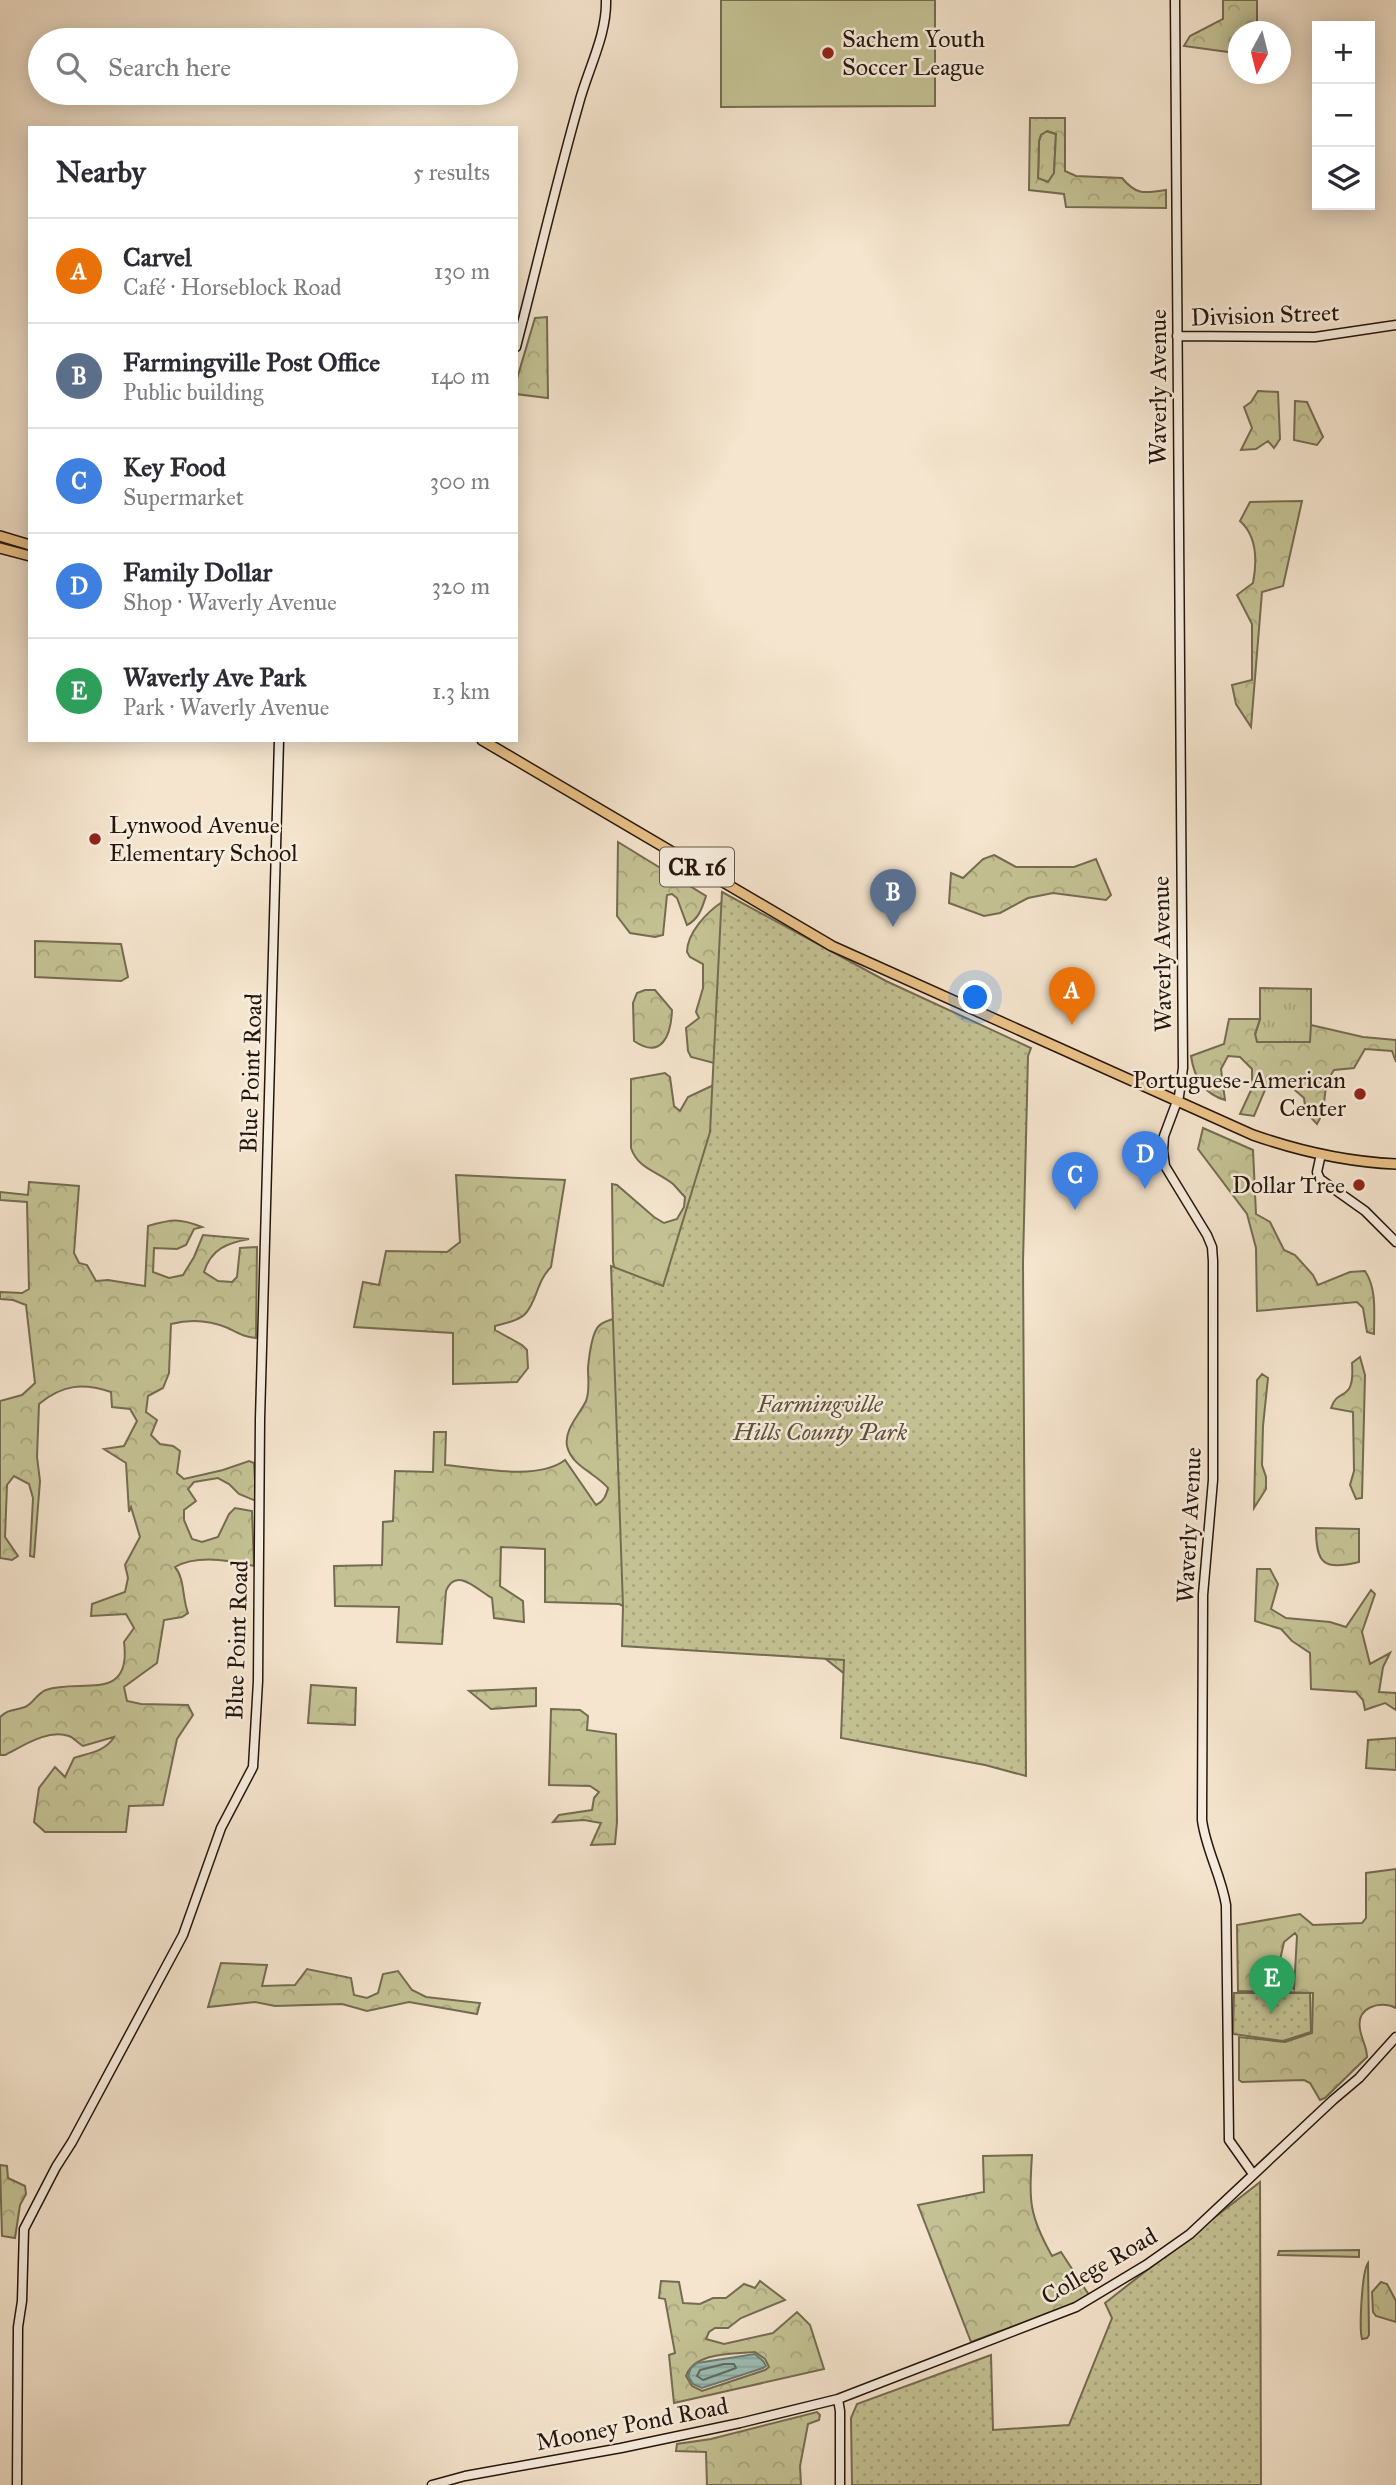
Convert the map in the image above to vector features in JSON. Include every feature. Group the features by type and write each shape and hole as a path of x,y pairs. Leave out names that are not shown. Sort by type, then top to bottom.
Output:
{"main road":[{"path":"0,537 28,544"},
{"path":"0,548 28,555"},
{"name":"CR 16","path":"485,742 832,946 1266,1140 1321,1154 1396,1164"}],"street":[{"path":"518,339 585,80 607,14 606,0"},
{"name":"Waverly Avenue","path":"1175,0 1183,1065 1177,1102 1164,1136 1163,1151 1165,1166 1207,1234 1212,1247 1213,1480 1203,1595 1202,1820 1204,1840 1222,1885 1226,1905 1229,2140 1253,2174"},
{"name":"Division Street","path":"1177,336 1315,337 1396,325"},
{"name":"Blue Point Road","path":"17,2485 18,2327 22,2301 24,2229 183,1935 221,1828 253,1767 258,1681 259,1426 279,742"},
{"path":"1321,1154 1317,1172 1320,1179 1365,1210 1396,1242"},
{"name":"College Road","path":"838,2399 1076,2306 1146,2265 1190,2234 1359,2078 1396,2037"},
{"path":"838,2399 840,2485"},
{"name":"Mooney Pond Road","path":"432,2485 465,2476 740,2423 838,2399"}],"green space":[{"name":"Sachem Youth Soccer League","path":"721,0 935,0 935,106 721,107"},
{"path":"1223,0 1257,0 1257,21 1228,21 1228,52 1184,46 1190,36 1223,19"},
{"path":"1030,118 1065,118 1065,171 1076,176 1122,178 1132,188 1142,192 1166,190 1166,208 1066,207 1064,194 1029,190","holes":["1047,131 1056,134 1054,173 1048,182 1038,178 1039,141 1041,135"]},
{"path":"1046,131 1056,134 1054,173 1049,182 1038,179 1039,141"},
{"path":"547,317 548,398 518,394 518,375 535,318"},
{"path":"1258,391 1278,392 1280,439 1274,448 1268,441 1256,449 1241,450 1252,428 1244,407"},
{"path":"1295,401 1307,402 1323,437 1317,445 1294,440"},
{"path":"1302,501 1283,586 1262,592 1251,727 1236,704 1232,685 1252,680 1252,624 1237,595 1253,583 1255,558 1250,534 1240,521 1250,502"},
{"path":"618,842 706,896 700,913 694,920 687,925 677,898 672,894 667,895 663,935 655,937 630,933 617,916"},
{"path":"994,855 1016,867 1074,867 1096,859 1111,895 1106,900 1053,893 1028,898 1000,913 984,916 949,903 951,873 963,878 983,859"},
{"name":"Farmingville Hills County Park","path":"722,892 886,981 1031,1048 1028,1056 1023,1262 1026,1776 985,1765 841,1738 844,1660 622,1646 623,1606 611,1266 663,1286 710,1132"},
{"path":"722,902 807,947 846,1675 822,1656 619,1604 545,1602 545,1549 501,1547 500,1586 523,1601 524,1622 494,1618 492,1598 467,1582 455,1580 446,1591 442,1644 397,1642 399,1607 335,1606 334,1566 382,1565 383,1522 393,1521 395,1471 433,1472 434,1432 446,1432 445,1465 524,1472 540,1470 565,1460 596,1505 605,1496 608,1488 579,1465 570,1453 567,1440 570,1428 587,1397 588,1364 594,1334 601,1324 613,1319 616,1275 613,1262 612,1184 617,1185 664,1223 677,1219 684,1207 685,1197 673,1184 643,1165 634,1155 631,1148 631,1079 665,1073 670,1077 674,1106 680,1111 688,1097 718,1083 718,1064 691,1057 688,1051 686,1028 699,1018 696,1012 703,988 703,964 690,957 687,952 690,938 699,924"},
{"path":"35,941 121,944 128,977 121,981 35,977"},
{"path":"1260,988 1311,989 1311,1042 1257,1042 1255,1035 1260,1019"},
{"path":"655,990 672,1010 667,1036 658,1046 652,1048 634,1041 633,1003 637,993"},
{"path":"1229,1019 1260,1019 1255,1034 1257,1042 1310,1042 1311,1025 1363,1037 1396,1040 1396,1062 1392,1051 1365,1049 1354,1068 1334,1070 1327,1083 1323,1110 1317,1124 1306,1112 1304,1098 1280,1077 1270,1078 1254,1116 1240,1114 1252,1088 1252,1069 1240,1057 1228,1056 1221,1069 1225,1100 1211,1094 1201,1084 1191,1056 1224,1044"},
{"path":"1203,1128 1253,1150 1256,1214 1270,1222 1284,1250 1295,1255 1313,1275 1318,1285 1350,1272 1365,1271 1373,1293 1374,1334 1367,1332 1363,1308 1357,1302 1257,1311 1256,1248 1247,1214 1198,1149"},
{"path":"456,1175 565,1180 551,1267 526,1313 516,1320 495,1326 495,1330 527,1350 528,1368 517,1382 453,1384 453,1333 354,1327 363,1282 379,1285 386,1251 447,1252 460,1242"},
{"path":"29,1182 79,1186 74,1253 79,1263 87,1265 96,1281 108,1280 145,1286 148,1226 163,1222 175,1220 202,1227 194,1229 186,1245 177,1249 154,1248 153,1272 169,1278 183,1275 203,1235 249,1239 221,1248 211,1258 204,1272 218,1281 232,1282 237,1277 240,1248 257,1247 256,1338 207,1322 185,1321 171,1324 169,1373 163,1388 148,1396 146,1412 157,1420 151,1435 160,1444 173,1446 180,1451 177,1473 184,1479 249,1461 254,1463 256,1501 239,1494 218,1478 194,1482 188,1489 196,1501 184,1510 184,1520 192,1539 202,1542 218,1537 229,1514 235,1508 252,1511 254,1566 203,1559 175,1567 188,1613 182,1617 164,1620 157,1663 124,1687 127,1701 188,1705 193,1715 177,1739 163,1805 129,1806 126,1832 45,1832 34,1822 39,1788 55,1767 65,1777 74,1758 102,1748 114,1737 83,1746 69,1736 52,1735 0,1755 0,1717 3,1714 28,1706 46,1690 101,1685 120,1674 124,1661 124,1642 134,1628 126,1614 91,1616 92,1604 125,1592 128,1578 125,1565 140,1537 131,1507 129,1512 126,1463 104,1449 124,1446 137,1421 130,1409 112,1407 111,1392 91,1387 74,1387 56,1392 39,1404 37,1457 40,1481 34,1557 30,1556 33,1498 29,1484 14,1476 7,1485 5,1537 18,1556 12,1560 0,1558 0,1401 22,1395 35,1383 26,1305 0,1299 0,1292 22,1293 29,1289 27,1202 0,1200 0,1192 28,1195"},
{"path":"1360,1357 1365,1375 1362,1498 1356,1499 1350,1485 1354,1471 1353,1412 1331,1408 1334,1401 1349,1389 1352,1363"},
{"path":"1262,1374 1268,1378 1262,1465 1266,1489 1254,1508 1257,1380"},
{"path":"1316,1528 1359,1529 1359,1562 1330,1565 1324,1562 1318,1550"},
{"path":"1257,1569 1270,1569 1278,1584 1271,1609 1286,1618 1330,1622 1346,1627 1371,1590 1375,1594 1362,1632 1370,1664 1390,1653 1383,1667 1379,1692 1396,1693 1396,1710 1385,1703 1365,1710 1363,1700 1356,1692 1311,1689 1310,1653 1292,1641 1281,1629 1255,1621"},
{"path":"311,1685 356,1688 355,1725 308,1723"},
{"path":"536,1688 536,1706 491,1709 469,1691"},
{"path":"551,1709 580,1710 588,1716 587,1730 616,1734 615,1844 591,1845 601,1823 584,1820 553,1822 559,1815 592,1810 594,1798 599,1792 590,1786 549,1785"},
{"path":"1396,1738 1396,1770 1366,1768 1368,1740"},
{"path":"1396,1869 1396,2008 1377,2005 1370,2007 1362,2015 1360,2029 1367,2057 1320,2100 1310,2083 1304,2080 1242,2082 1239,2080 1239,2037 1285,2042 1312,2033 1313,1993 1238,1991 1237,1925 1300,1914 1313,1925 1362,1923 1366,1918 1366,1873","holes":["1295,1933 1294,1989 1280,1975 1278,1969 1284,1942"]},
{"path":"221,1963 267,1965 262,1986 295,1985 307,1969 351,1978 354,1995 367,1998 378,1993 383,1974 398,1971 412,1990 426,1997 480,2003 477,2014 409,2002 367,2011 342,2004 275,2006 255,2002 208,2007"},
{"path":"1234,1993 1310,1993 1311,2032 1283,2041 1233,2034"},
{"path":"1032,2155 1032,2208 1039,2230 1052,2256 1061,2252 1089,2295 1067,2307 971,2342 918,2205 984,2192 983,2156"},
{"path":"0,2165 7,2166 8,2178 25,2186 26,2194 20,2205 15,2238 2,2236"},
{"path":"1260,2182 1261,2485 852,2485 851,2418 857,2404 991,2355 993,2430 1069,2425 1112,2318 1105,2303"},
{"path":"1359,2250 1359,2257 1278,2255 1279,2251"},
{"path":"1368,2263 1369,2335 1362,2339 1362,2300"},
{"path":"661,2281 679,2282 683,2303 700,2304 713,2298 726,2298 744,2284 755,2288 760,2281 785,2300 741,2318 728,2328 715,2328 709,2332 706,2339 724,2344 773,2333 797,2312 810,2325 824,2369 674,2403 669,2355 675,2353 665,2299 659,2298","holes":["755,2352 765,2359 769,2367 765,2370 702,2391 692,2386 686,2376 697,2362 715,2356"]},
{"path":"1381,2282 1387,2284 1396,2301 1396,2322 1376,2316 1373,2312 1372,2292"},
{"path":"817,2412 820,2415 819,2420 808,2424 800,2466 801,2485 707,2485 706,2452 676,2451 677,2444 711,2439"}],"water":[{"path":"755,2354 766,2366 702,2388 693,2384 688,2376 697,2363"}],"place":[{"name":"Sachem Youth Soccer League","path":"828,53"},
{"name":"Lynwood Avenue Elementary School","path":"95,839"},
{"name":"Farmingville Post Office","path":"893,927"},
{"name":"Carvel","path":"1072,1025"},
{"name":"Portuguese-American Center","path":"1360,1094"},
{"name":"Dollar Tree","path":"1359,1185"},
{"name":"Family Dollar","path":"1145,1189"},
{"name":"Key Food","path":"1075,1210"},
{"name":"Waverly Ave Park","path":"1272,2013"}]}
